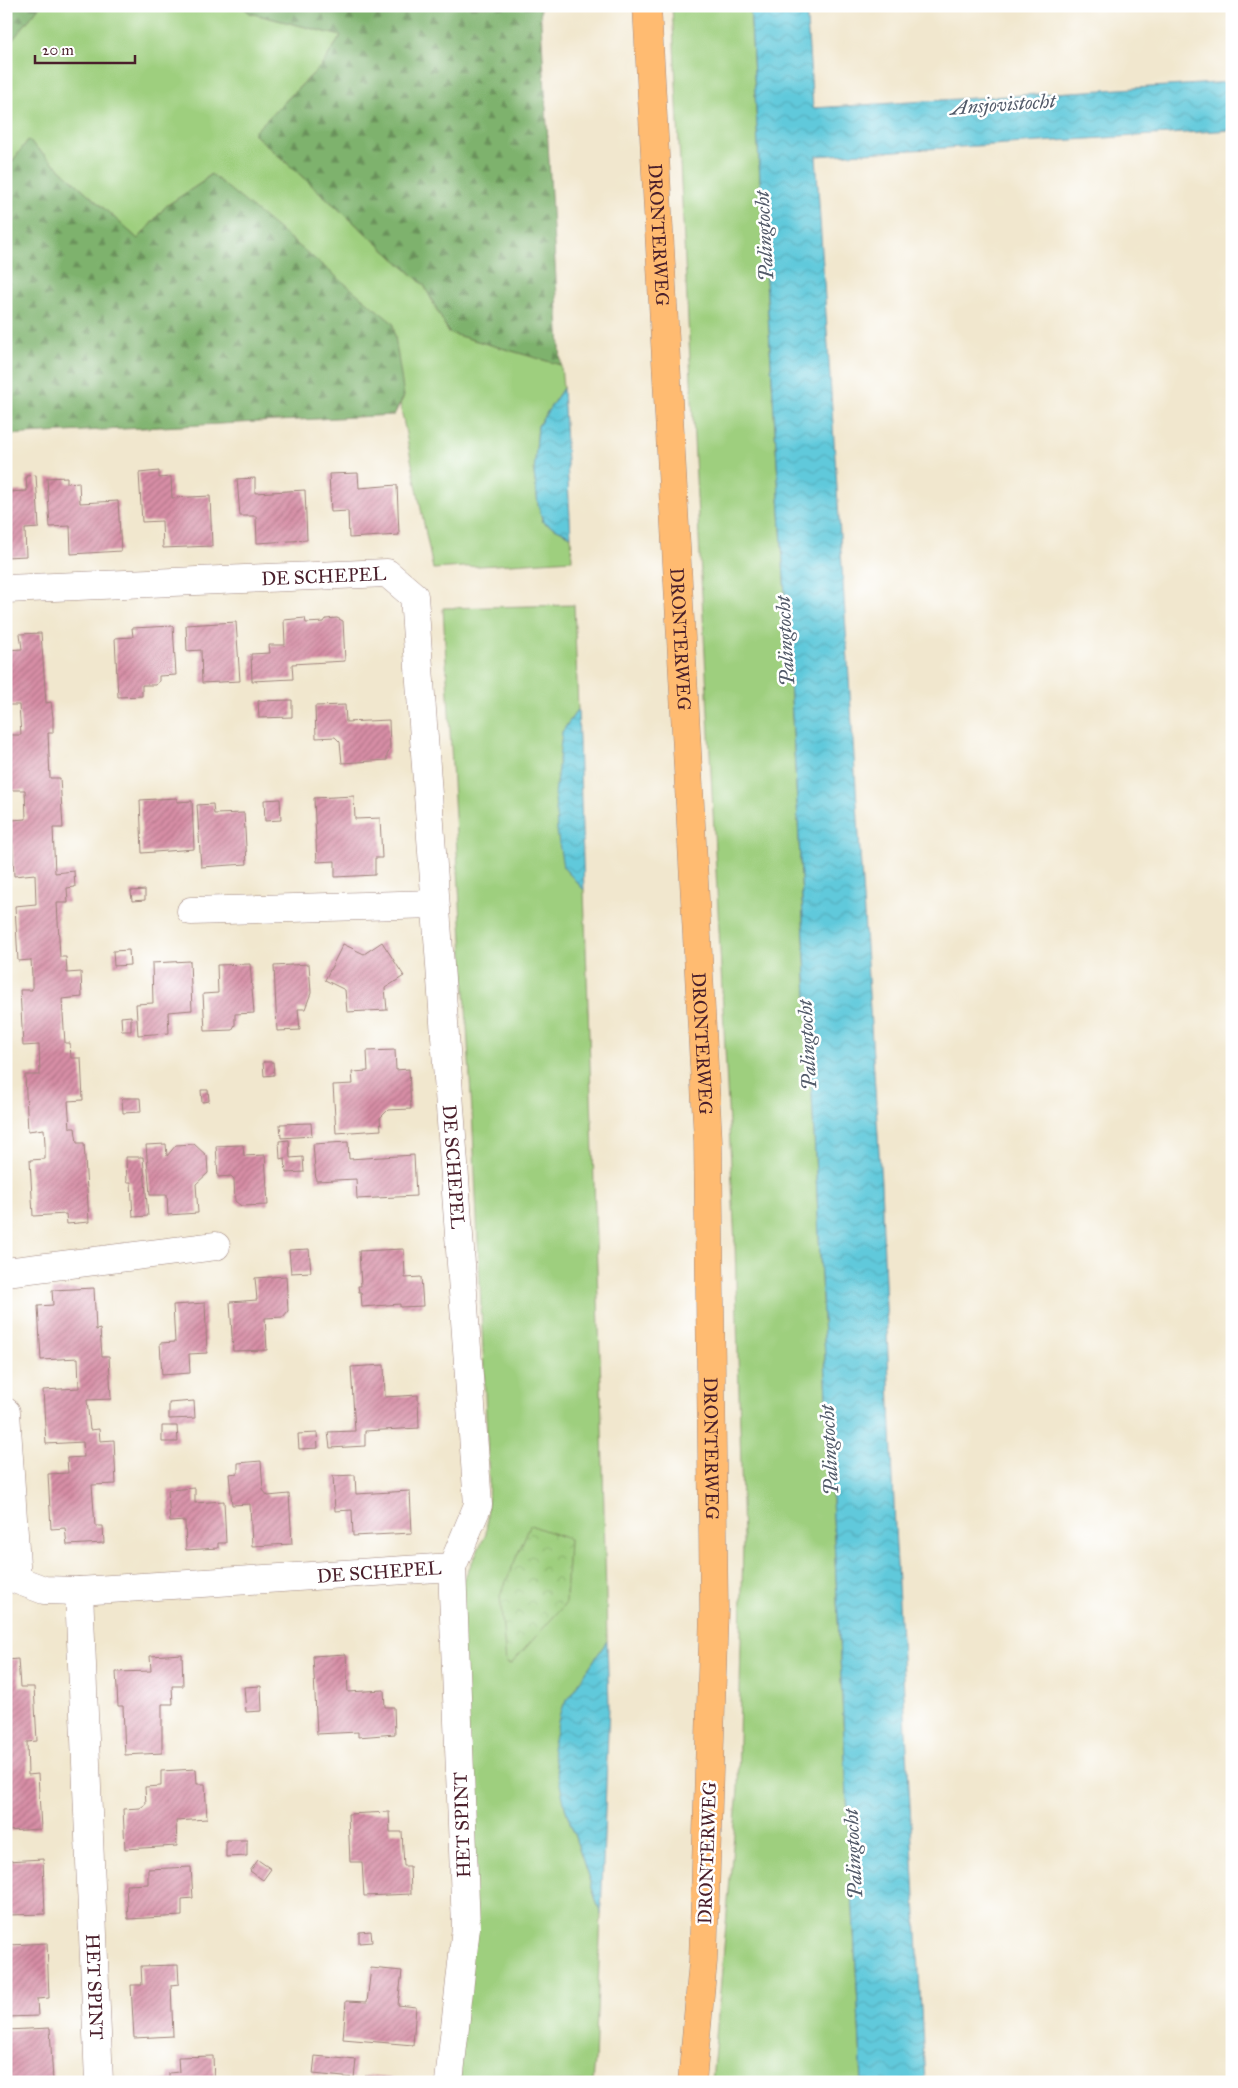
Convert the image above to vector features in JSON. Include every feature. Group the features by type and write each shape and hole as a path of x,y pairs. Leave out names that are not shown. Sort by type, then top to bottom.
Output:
{"main road":[{"name":"DRONTERWEG","path":"647,6 708,1141 714,1610 703,1961 692,2082"}],"street":[{"name":"DE SCHEPEL","path":"6,589 387,573 414,596 478,1505 452,1568 79,1591 44,1590 17,1580 6,1412"},
{"path":"191,911 436,904"},
{"path":"6,1272 216,1246"},
{"name":"HET SPINT","path":"449,2082 466,1927 452,1568"},
{"name":"HET SPINT","path":"79,1591 99,2082"}],"green space":[{"path":"6,6 40,6 6,48"},
{"path":"40,6 242,6 250,13 341,36 322,65 253,133 424,285 449,333 561,365 563,388 538,426 534,473 538,504 543,522 571,536 572,560 433,569 400,404 404,396 210,174 201,183 166,206 138,239 28,140 6,170 6,48"},
{"path":"242,6 540,6 561,365 449,333 424,285 253,133 322,65 341,36 250,13"},
{"path":"672,6 750,6 798,820 862,2082 712,2082 738,1789 743,1541 735,1244"},
{"path":"28,140 138,239 166,206 201,183 211,174 393,323 404,396 394,415 6,435 6,170"},
{"path":"574,605 578,709 562,732 563,867 584,890 601,1385 607,1641 561,1709 565,1807 601,1915 595,2061 593,2082 460,2082 457,1593 486,1534 489,1482 473,1130 443,608"},
{"path":"530,1525 569,1539 566,1603 511,1664 506,1663 500,1596"}],"water":[{"path":"750,6 806,6 813,108 1232,82 1232,130 816,156 881,1183 895,1528 925,2082 862,2082 798,820"},
{"path":"563,388 571,536 543,522 538,504 534,473 538,426"},
{"path":"578,709 584,890 563,867 557,831 555,795 562,732"},
{"path":"607,1641 609,1706 601,1915 565,1807 552,1748 561,1709"}],"building":[{"path":"159,471 159,478 171,477 172,498 210,496 212,546 163,548 162,521 142,522 139,473"},
{"path":"358,473 359,488 397,485 399,535 349,538 348,511 331,512 329,474"},
{"path":"36,475 39,528 25,529 26,556 6,557 6,492 27,491 26,476"},
{"path":"67,477 67,483 79,482 80,503 118,501 121,551 71,554 70,526 50,527 47,478"},
{"path":"255,478 255,493 305,490 307,540 257,543 256,516 240,516 237,479"},
{"path":"305,618 306,623 324,622 326,619 337,618 343,621 345,661 292,664 293,679 252,681 251,654 270,653 269,645 285,645 284,620"},
{"path":"236,622 240,681 202,683 201,650 187,651 186,625"},
{"path":"173,626 176,675 159,676 159,681 156,685 142,685 142,696 118,697 115,638 133,637 132,628"},
{"path":"41,633 46,703 51,702 53,718 53,733 48,733 50,778 60,778 63,828 53,828 55,873 74,871 75,887 67,888 68,903 57,903 60,957 66,957 67,973 81,972 82,997 62,999 65,1043 70,1043 71,1058 81,1058 83,1100 68,1101 70,1128 75,1128 77,1143 84,1143 89,1222 67,1224 66,1214 33,1216 30,1160 45,1159 45,1144 44,1129 28,1131 25,1075 40,1075 39,1045 23,1046 20,990 32,990 32,975 31,960 18,961 15,906 36,904 35,874 14,876 11,820 26,819 25,790 9,790 6,735 21,735 19,705 6,705 6,650 22,649 20,634"},
{"path":"292,700 292,717 259,718 258,701"},
{"path":"345,705 346,722 389,720 390,750 387,760 342,763 340,742 335,737 316,738 315,706"},
{"path":"354,796 355,819 380,818 382,858 375,858 375,875 335,877 335,861 317,862 314,798"},
{"path":"177,798 177,802 192,801 194,849 142,853 140,800"},
{"path":"280,799 281,820 265,821 264,800"},
{"path":"213,804 214,814 244,813 247,864 201,867 197,805"},
{"path":"145,890 145,900 132,901 131,891"},
{"path":"382,942 404,976 385,988 387,1010 347,1012 345,990 325,980 343,944 364,954"},
{"path":"129,950 130,965 114,966 113,951"},
{"path":"190,961 192,1010 168,1012 169,1033 138,1035 136,1004 153,1003 152,963"},
{"path":"250,964 254,1013 235,1014 235,1025 232,1030 205,1031 203,994 218,993 217,965"},
{"path":"309,964 311,993 305,1009 298,1009 300,1030 277,1031 274,966"},
{"path":"131,1016 131,1031 122,1031 121,1017"},
{"path":"395,1050 396,1070 409,1069 411,1109 388,1110 380,1118 381,1130 336,1133 333,1085 353,1084 352,1072 368,1071 367,1051"},
{"path":"263,1062 273,1062 274,1075 264,1076"},
{"path":"201,1090 208,1090 209,1101 202,1102"},
{"path":"122,1098 140,1098 141,1112 123,1113"},
{"path":"311,1123 312,1136 281,1138 280,1124"},
{"path":"289,1140 290,1158 303,1157 304,1172 286,1173 285,1158 280,1159 279,1141"},
{"path":"348,1142 349,1159 414,1155 416,1196 357,1199 356,1179 316,1181 313,1144"},
{"path":"166,1144 167,1156 176,1145 194,1144 207,1156 208,1173 196,1184 198,1213 168,1215 167,1195 150,1195 146,1145"},
{"path":"243,1145 244,1156 265,1155 268,1205 241,1206 235,1201 234,1179 231,1176 218,1177 216,1146"},
{"path":"126,1157 143,1157 148,1216 133,1217 131,1182 127,1182"},
{"path":"309,1249 311,1272 291,1273 289,1250"},
{"path":"404,1249 405,1278 421,1277 423,1306 400,1307 400,1304 362,1307 361,1292 359,1292 358,1286 361,1286 359,1251"},
{"path":"286,1276 288,1311 283,1317 265,1318 267,1350 233,1351 230,1302 257,1300 255,1278"},
{"path":"94,1288 96,1330 100,1329 102,1356 109,1356 111,1399 87,1400 90,1430 99,1429 100,1441 114,1440 116,1484 92,1485 95,1526 103,1526 104,1543 67,1545 65,1528 51,1529 48,1474 68,1473 67,1458 84,1457 83,1442 46,1444 43,1390 79,1388 78,1358 41,1360 38,1306 53,1305 52,1290"},
{"path":"205,1303 207,1353 189,1354 190,1373 162,1375 160,1343 175,1342 173,1305"},
{"path":"384,1365 385,1397 418,1395 419,1428 365,1431 365,1446 330,1448 328,1432 355,1431 351,1367"},
{"path":"194,1401 195,1418 169,1419 169,1403"},
{"path":"162,1426 177,1426 178,1442 162,1442"},
{"path":"317,1433 318,1448 299,1449 298,1434"},
{"path":"261,1461 263,1490 268,1496 289,1494 292,1544 252,1546 250,1504 232,1505 229,1474 238,1473 238,1463"},
{"path":"355,1475 356,1494 410,1491 412,1533 353,1536 352,1510 335,1511 333,1476"},
{"path":"195,1488 195,1503 224,1501 226,1543 218,1543 218,1548 186,1550 185,1521 170,1522 168,1490"},
{"path":"182,1654 183,1686 172,1686 173,1704 162,1704 162,1753 125,1755 123,1706 118,1706 116,1672 151,1671 150,1656"},
{"path":"346,1654 348,1692 384,1690 385,1707 394,1707 395,1734 358,1737 358,1732 317,1734 313,1656"},
{"path":"18,1659 20,1687 34,1687 37,1741 27,1742 28,1775 38,1774 41,1829 6,1831 6,1660"},
{"path":"261,1686 262,1711 246,1712 244,1687"},
{"path":"196,1769 197,1784 205,1784 207,1819 176,1821 177,1846 125,1849 123,1809 140,1808 146,1804 145,1787 161,1786 161,1771"},
{"path":"389,1812 390,1832 402,1832 404,1866 410,1866 411,1894 364,1896 362,1862 350,1862 348,1814"},
{"path":"226,1840 247,1840 247,1856 226,1857"},
{"path":"43,1859 45,1914 8,1915 10,1945 47,1943 49,1998 37,1999 38,2016 6,2017 6,1861"},
{"path":"258,1860 271,1869 263,1880 250,1871"},
{"path":"191,1867 193,1898 182,1899 182,1916 128,1919 126,1885 148,1884 148,1869"},
{"path":"371,1931 372,1942 359,1943 359,1932"},
{"path":"178,1965 179,1984 171,1985 173,2036 134,2038 131,1985 142,1985 141,1966"},
{"path":"371,1968 402,1971 398,2005 416,2007 413,2045 343,2039 346,2001 367,2002"},
{"path":"50,2028 53,2082 6,2082 6,2073 9,2073 6,2030"},
{"path":"213,2056 214,2082 151,2082 151,2080 169,2079 169,2073 179,2072 178,2057"},
{"path":"315,2056 356,2060 354,2078 313,2074"},
{"path":"365,2076 400,2079 400,2082 364,2082"}],"water label":[{"name":"Ansjovistocht","path":"1003,104"},
{"name":"Palingtocht","path":"764,236"},
{"name":"Palingtocht","path":"785,641"},
{"name":"Palingtocht","path":"807,1045"},
{"name":"Palingtocht","path":"829,1450"},
{"name":"Palingtocht","path":"853,1854"}]}
